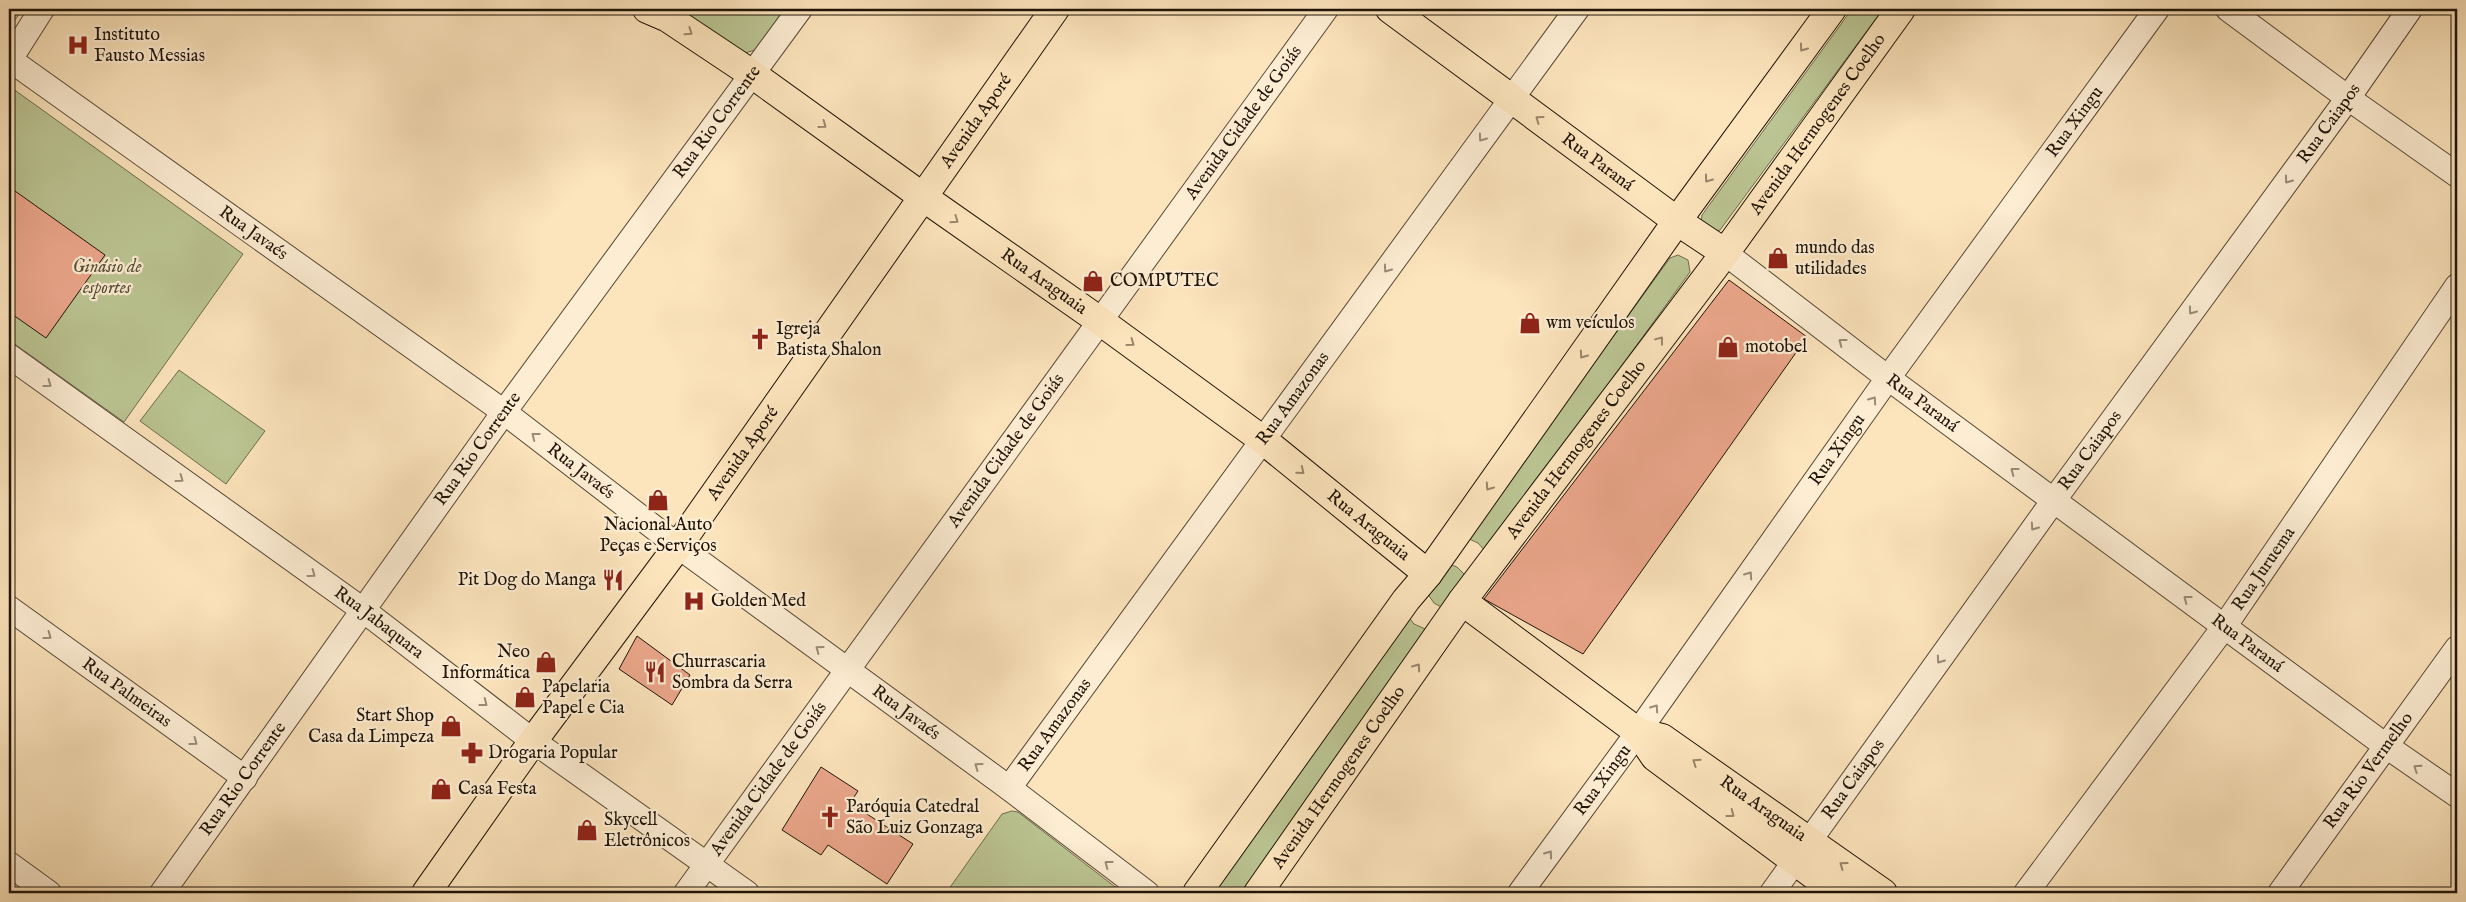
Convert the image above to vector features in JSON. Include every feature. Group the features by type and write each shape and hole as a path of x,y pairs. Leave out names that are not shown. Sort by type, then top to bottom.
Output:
{"main road":[{"name":"Rua Araguaia","path":"647,9 668,18 752,74 922,197 1100,321 1263,440 1428,574"},
{"name":"Avenida Aporé","path":"426,893 533,741 678,546 1055,9"},
{"name":"Rua Paraná","path":"1390,9 1677,221 1726,253"},
{"path":"1197,893 1400,608 1428,574 1677,221 1832,9"},
{"name":"Avenida Hermogenes Coelho","path":"1258,893 1462,601 1726,253 1901,9"},
{"path":"1428,574 1441,565 1449,564 1462,570 1466,576 1468,588 1462,601"},
{"name":"Rua Araguaia","path":"1462,601 1638,732 1662,738 1803,852 1838,893"},
{"name":"Rua Araguaia","path":"1803,852 1882,893"}],"street":[{"path":"9,60 42,9"},
{"name":"Rua Rio Corrente","path":"162,893 504,412 800,9"},
{"name":"Avenida Cidade de Goiás","path":"686,893 1326,9"},
{"name":"Rua Amazonas","path":"1009,788 1577,9"},
{"name":"Rua Xingu","path":"1520,893 1638,732 1888,378 2157,9"},
{"path":"2228,9 2348,98 2457,175"},
{"name":"Rua Caiapos","path":"1772,893 2054,500 2348,98 2410,9"},
{"name":"Rua Javaés","path":"9,60 504,412 678,546 1009,788 1147,893"},
{"name":"Rua Paraná","path":"1726,253 1888,378 2386,746 2457,795"},
{"name":"Rua Juruema","path":"2026,893 2224,627 2457,286"},
{"name":"Rua Jabaquara","path":"9,356 363,610 533,741 747,893"},
{"name":"Rua Palmeiras","path":"9,608 245,778"},
{"name":"Rua Rio Vermelho","path":"2280,893 2457,648"},
{"path":"9,864 49,893"}],"green space":[{"path":"9,9 23,9 9,28"},
{"path":"689,9 778,9 781,18 755,50 742,54 686,14"},
{"path":"1852,9 1883,9 1720,230 1717,231 1701,223 1702,215"},
{"name":"Ginásio de esportes","path":"9,86 243,254 124,422 9,340"},
{"path":"1678,255 1688,260 1690,272 1486,552 1478,543 1467,538 1670,258"},
{"path":"179,370 265,431 226,484 140,421"},
{"path":"1449,564 1457,567 1466,576 1441,607 1434,603 1425,590"},
{"path":"1408,616 1414,624 1434,633 1240,893 1208,893"},
{"path":"1012,811 1018,812 1123,893 946,893 1002,814"}],"building":[{"path":"15,191 105,255 46,338 9,312 9,200"},
{"path":"1729,280 1807,337 1583,654 1484,599"},
{"name":"Churrascaria Sombra da Serra","path":"637,636 690,675 672,705 619,669"},
{"name":"Paróquia Catedral São Luiz Gonzaga","path":"821,767 858,791 850,803 913,844 887,884 828,845 821,855 782,830"}],"place":[{"name":"Instituto Fausto Messias","path":"78,45"},
{"name":"mundo das utilidades","path":"1778,258"},
{"name":"COMPUTEC","path":"1093,281"},
{"name":"wm veículos","path":"1530,323"},
{"name":"Igreja Batista Shalon","path":"760,339"},
{"name":"motobel","path":"1728,347"},
{"name":"Nacional Auto Peças e Serviços","path":"658,500"},
{"name":"Pit Dog do Manga","path":"613,580"},
{"name":"Golden Med","path":"694,601"},
{"name":"Neo Informática","path":"546,662"},
{"name":"Churrascaria Sombra da Serra","path":"655,672"},
{"name":"Papelaria Papel e Cia","path":"525,697"},
{"name":"Start Shop Casa da Limpeza","path":"451,726"},
{"name":"Drogaria Popular","path":"472,753"},
{"name":"Casa Festa","path":"441,789"},
{"name":"Paróquia Catedral São Luiz Gonzaga","path":"830,817"},
{"name":"Skycell Eletrônicos","path":"587,830"}]}
